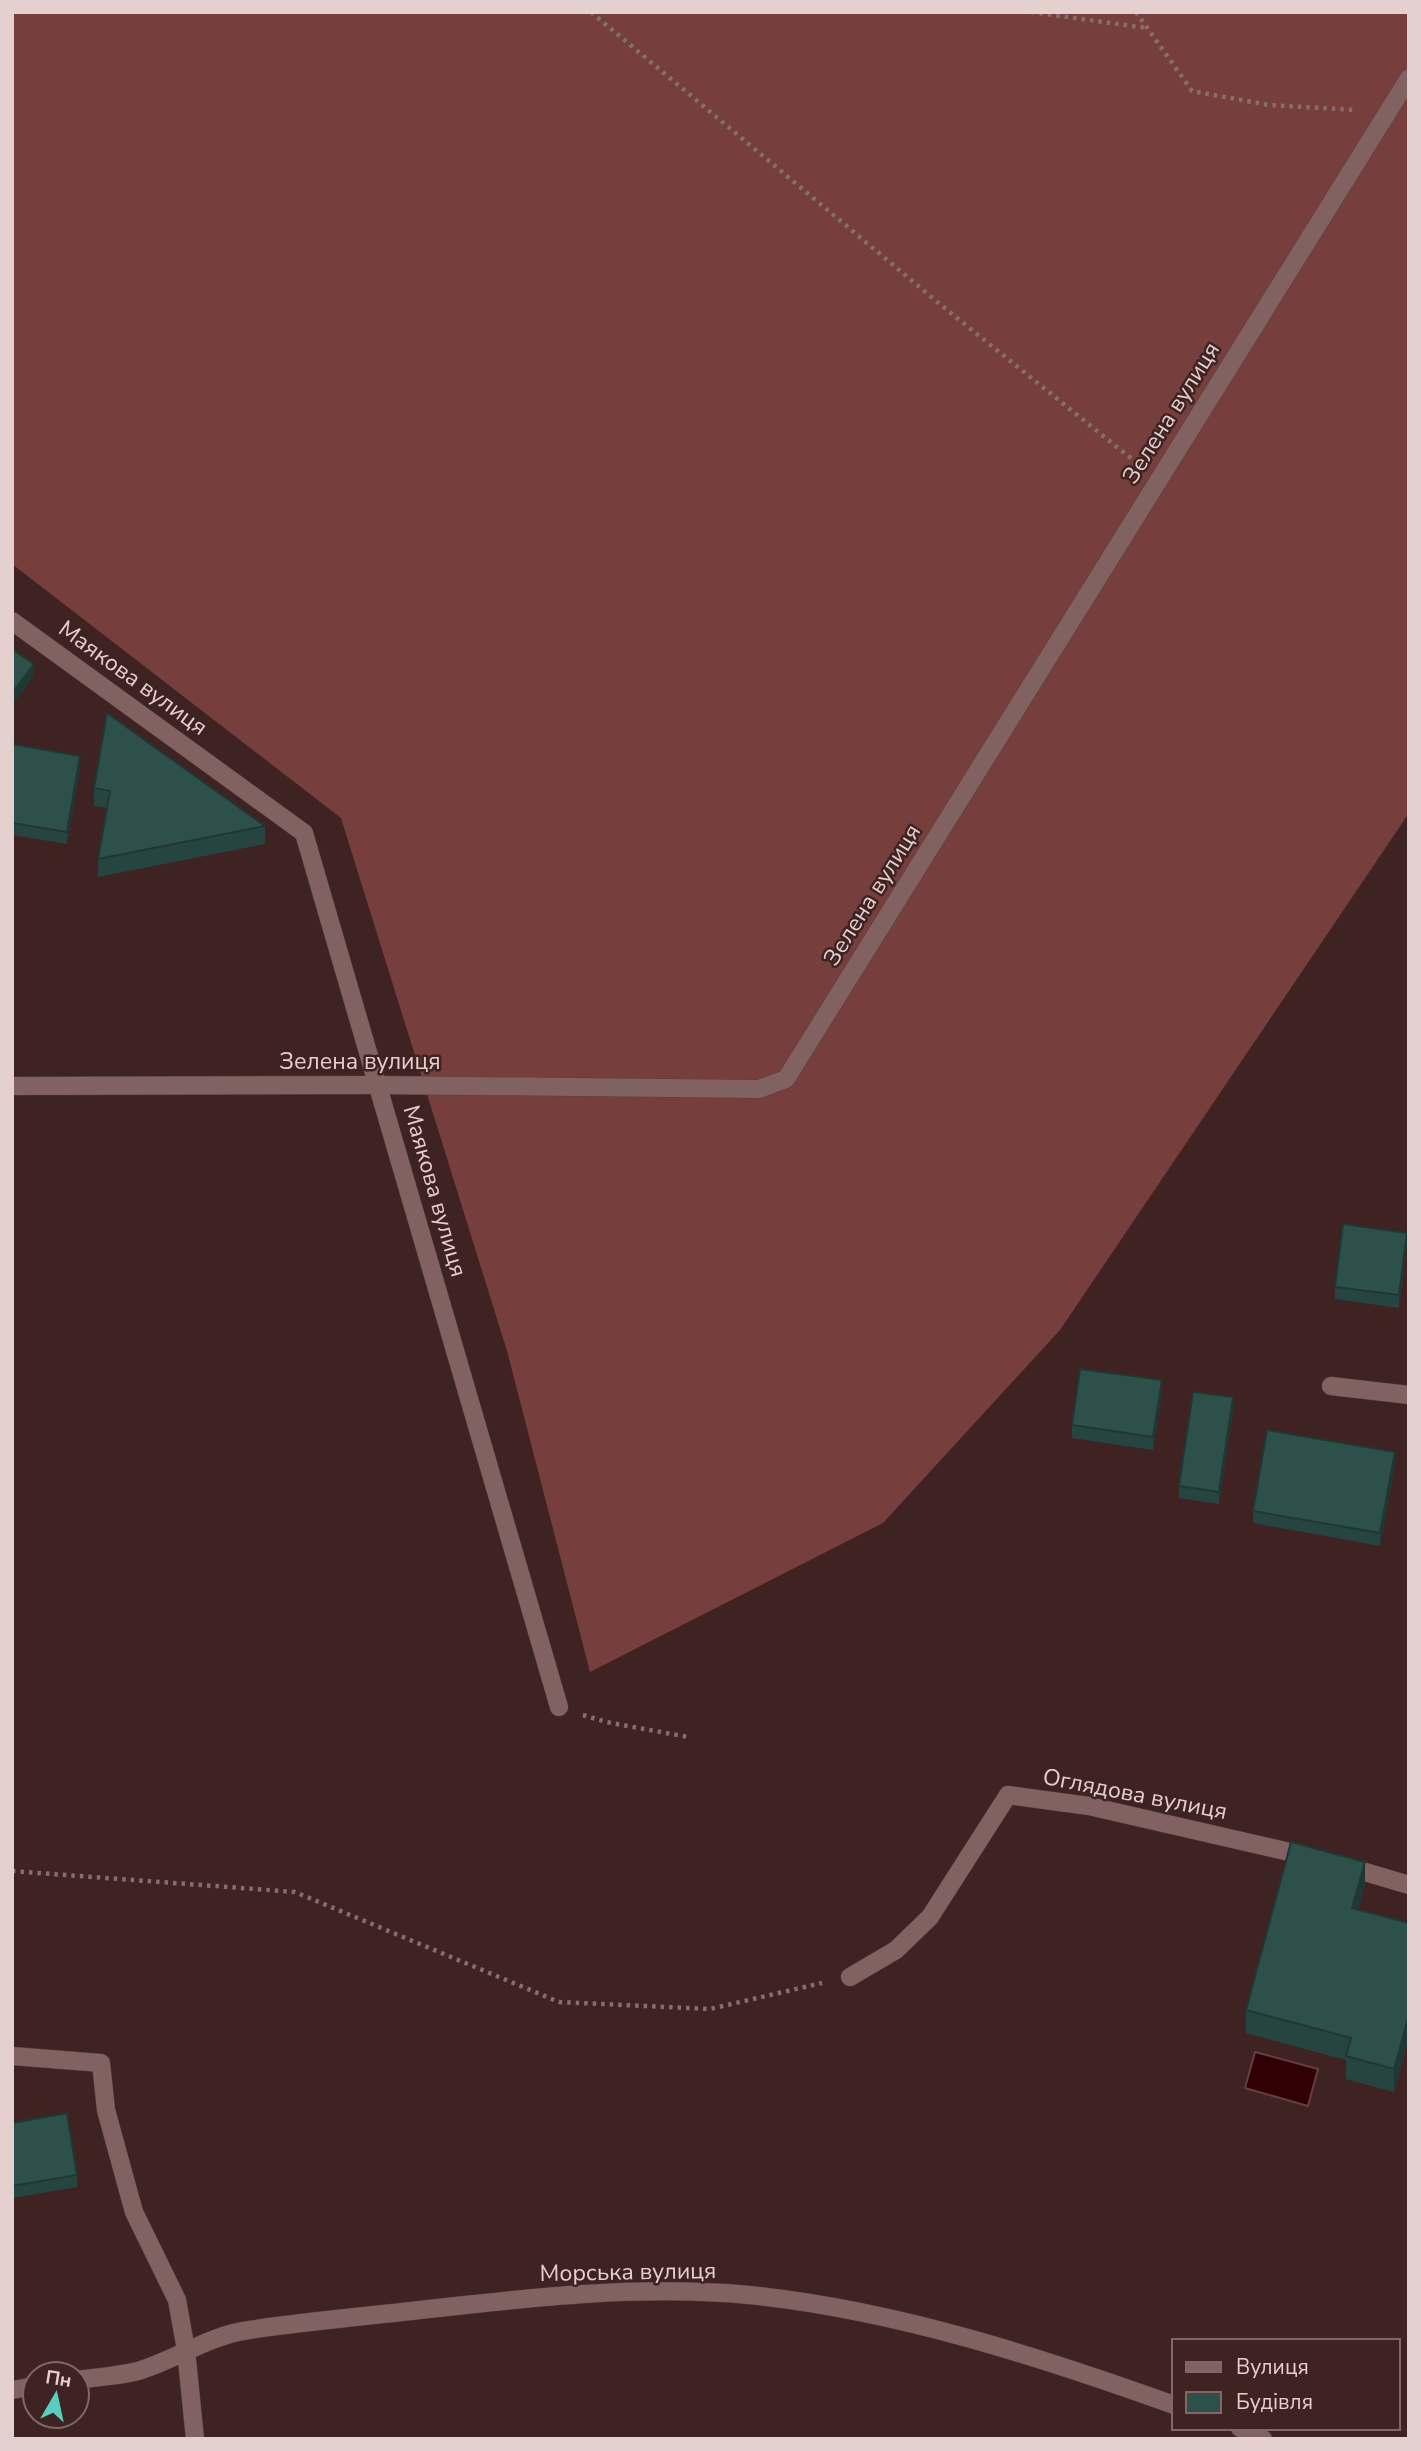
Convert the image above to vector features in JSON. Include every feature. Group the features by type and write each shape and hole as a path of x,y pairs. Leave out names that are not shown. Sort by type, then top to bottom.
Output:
{"street":[{"name":"Зелена вулиця","path":"12,1086 378,1085 759,1089 786,1079 1409,78"},
{"name":"Маякова вулиця","path":"12,621 304,833 559,1707"},
{"path":"1331,1385 1409,1395"},
{"name":"Оглядова вулиця","path":"849,1977 896,1951 930,1917 1008,1795 1102,1809 1294,1852 1409,1885"},
{"path":"12,2056 101,2063 106,2110 134,2212 177,2300 186,2350 195,2439"},
{"name":"Морська вулиця","path":"91,2378 138,2371 186,2350 245,2330 559,2295 653,2292 748,2295 846,2309 965,2337 1117,2384 1172,2404"},
{"path":"1244,2430 1263,2439"}],"path":[{"path":"591,12 941,305 1158,481"},
{"path":"1031,12 1147,28"},
{"path":"1136,12 1192,91 1269,105 1387,113"},
{"path":"559,1707 606,1722 688,1737"},
{"path":"12,1871 295,1892 559,2002 710,2009 849,1977"}],"shaded area":[{"path":"12,12 1409,12 1409,813 1060,1330 883,1523 590,1672 507,1351 341,818 12,564"},
{"path":"1255,2052 1318,2069 1308,2106 1245,2088"}],"building":[{"path":"12,649 34,664 12,693"},
{"path":"107,713 265,826 98,859 110,791 94,788"},
{"path":"12,744 80,756 67,832 12,823"},
{"path":"1343,1224 1407,1233 1399,1295 1335,1287"},
{"path":"1080,1369 1162,1380 1153,1437 1072,1425"},
{"path":"1193,1392 1233,1397 1219,1492 1179,1486"},
{"path":"1267,1430 1395,1452 1380,1533 1253,1511"},
{"path":"1291,1842 1365,1862 1352,1908 1409,1923 1409,2015 1394,2069 1346,2056 1351,2038 1246,2010"},
{"path":"67,2113 77,2175 12,2186 12,2123"}]}
